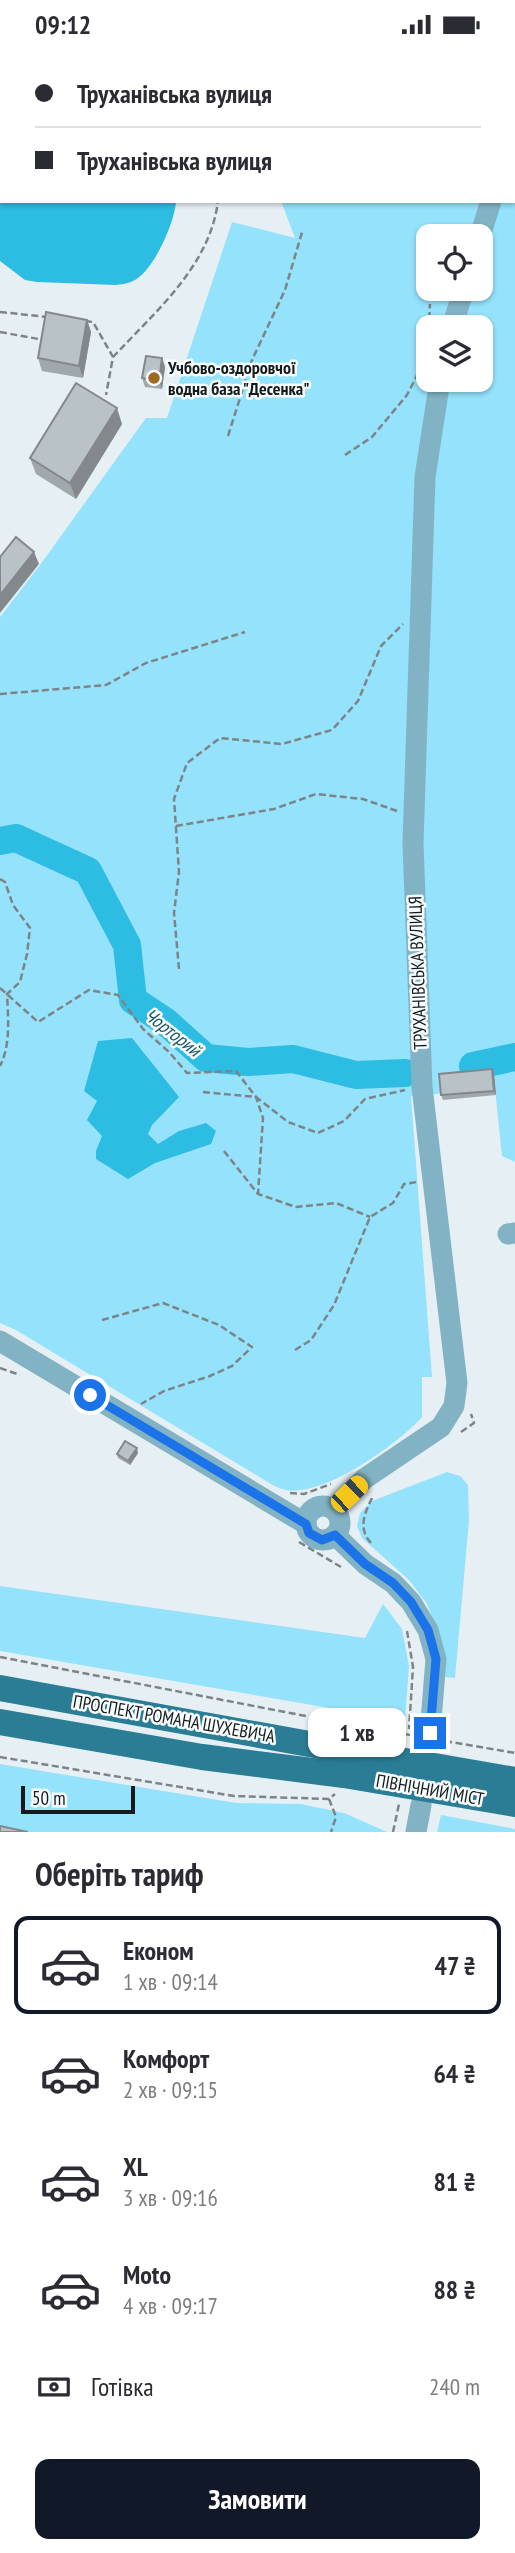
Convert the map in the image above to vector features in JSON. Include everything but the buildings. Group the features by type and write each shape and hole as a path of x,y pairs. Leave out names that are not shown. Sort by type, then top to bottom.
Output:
{"main road":[{"name":"ПРОСПЕКТ РОМАНА ШУХЕВИЧА","path":"0,1688 345,1771"},
{"name":"ПРОСПЕКТ РОМАНА ШУХЕВИЧА","path":"0,1722 202,1757 345,1771"},
{"name":"ПІВНІЧНИЙ МІСТ","path":"345,1771 515,1780"},
{"name":"ПІВНІЧНИЙ МІСТ","path":"345,1771 515,1804"}],"street":[{"path":"484,224 490,203"},
{"name":"ТРУХАНІВСЬКА ВУЛИЦЯ","path":"334,1509 364,1479 441,1427 454,1406 457,1383 424,1095 413,843 425,477 438,392"},
{"path":"0,1341 302,1533 327,1540 335,1535 340,1522 334,1509 315,1507 308,1514 302,1533"},
{"path":"0,1352 44,1367"},
{"path":"335,1535 365,1564 393,1583 411,1602 428,1630 436,1659 420,1731"},
{"path":"416,1832 421,1805"}],"path":[{"path":"106,395 113,357 177,288 199,259 217,203"},
{"path":"228,436 252,360 285,290 303,229"},
{"path":"345,455 372,437 407,395 427,356 430,304"},
{"path":"0,312 53,317"},
{"path":"80,320 93,321 113,357"},
{"path":"0,333 44,340"},
{"path":"179,969 174,913 179,872 174,799 187,763 220,738 282,744 332,730 358,701 381,646 420,606"},
{"path":"0,694 106,685 146,663 245,632"},
{"path":"175,827 274,810 316,794 363,799 414,817"},
{"path":"0,879 5,882 13,905 30,929 20,982 7,994 8,1024 4,1059 0,1066"},
{"path":"0,988 38,1022 89,990 118,995 143,1029 169,1052 187,1073 236,1071 256,1097 288,1122 318,1133 344,1121 365,1099 424,1095"},
{"path":"203,1092 256,1097"},
{"path":"256,1097 262,1118 258,1194"},
{"path":"224,1151 258,1194 296,1207 336,1203 370,1217"},
{"path":"295,1350 316,1334 334,1305 370,1217 393,1203 404,1184 434,1184"},
{"path":"102,1320 163,1303 219,1325 253,1347 232,1366 164,1391 137,1407"},
{"path":"0,1368 24,1377"},
{"path":"284,1493 304,1494 338,1482"},
{"path":"302,1533 344,1569"},
{"path":"406,1628 420,1731"},
{"path":"0,1657 352,1725 515,1753"},
{"path":"0,1757 234,1796 329,1799"},
{"path":"329,1799 345,1771"},
{"path":"329,1799 336,1817 331,1832"},
{"path":"393,1832 400,1801"}],"shaded area":[{"path":"0,203 176,203 163,243 151,264 135,280 128,283 116,285 25,280 0,261"},
{"path":"282,203 515,203 515,1162 502,1156 495,1089 411,1096 432,1377 422,1377 422,1417 396,1441 359,1466 320,1485 302,1490 286,1490 270,1483 16,1330 0,1323 0,617 146,418 167,418 232,222 295,238"},
{"path":"132,1038 179,1097 152,1125 148,1134 158,1144 179,1131 206,1123 216,1131 211,1144 155,1163 128,1179 96,1159 102,1136 87,1120 97,1101 84,1091 98,1041"},
{"path":"447,1472 460,1476 468,1485 469,1520 455,1678 445,1677 439,1633 427,1604 409,1580 362,1538 357,1526 360,1513 372,1501"},
{"path":"0,1586 365,1638 383,1604 402,1629 409,1666 405,1721 0,1651"},
{"path":"0,1764 236,1803 301,1804 344,1813 387,1832 19,1832 0,1828"},
{"path":"441,1815 515,1829 515,1832 437,1832"}],"waterway":[{"name":"Чорторий","path":"0,841 16,838 88,871 127,945 133,1000 166,1022 206,1058 248,1062 293,1059 356,1075 405,1073"},
{"name":"Чорторий","path":"473,1066 515,1057"}],"place":[{"name":"Учбово-оздоровчої водна база \"Десенка\"","path":"154,378"}],"route":[{"path":"90,1395 306,1524 313,1537 327,1540 335,1535 365,1564 393,1583 411,1602 428,1630 436,1659 430,1733"}]}
